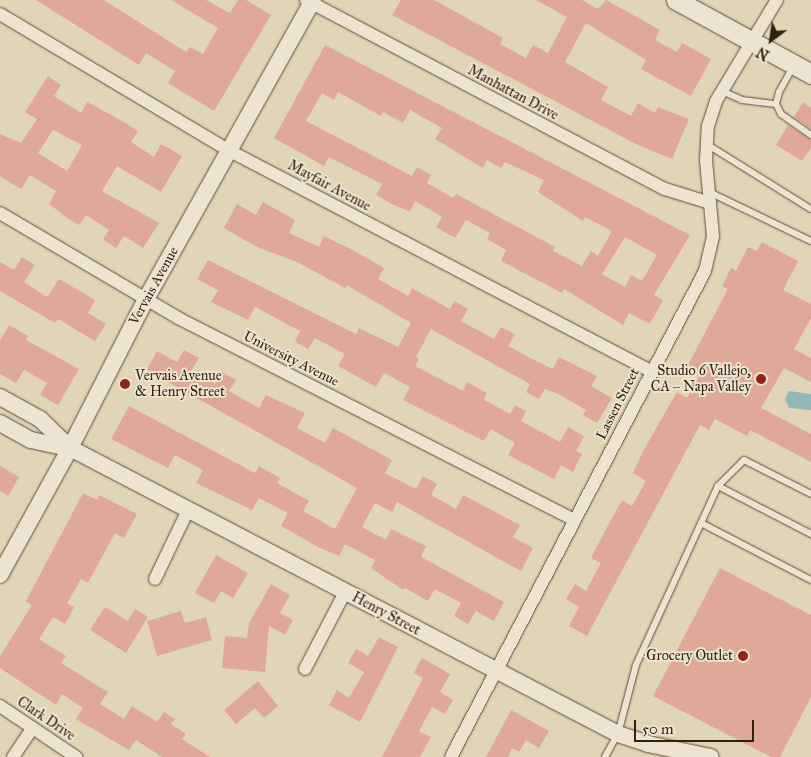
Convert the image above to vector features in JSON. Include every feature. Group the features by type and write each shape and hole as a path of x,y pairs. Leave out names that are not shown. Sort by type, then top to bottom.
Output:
{"main road":[{"path":"676,0 803,69"}],"street":[{"name":"Lassen Street","path":"451,757 712,255 707,145 708,126 722,91 777,0"},
{"name":"Vervais Avenue","path":"0,575 70,448 146,299 230,151 310,1"},
{"name":"Manhattan Drive","path":"310,1 665,189 709,197"},
{"name":"Mayfair Avenue","path":"0,14 230,151 652,372"},
{"name":"University Avenue","path":"0,213 146,299 574,520"},
{"name":"Henry Street","path":"0,397 40,419 70,448"},
{"name":"Henry Street","path":"0,423 31,440 70,448 496,671 656,752 711,757"},
{"path":"154,579 188,510"},
{"path":"305,668 345,592"},
{"name":"Clark Drive","path":"0,706 76,757"},
{"path":"13,757 32,729"}],"lane":[{"path":"803,69 779,92 776,104 781,114 811,136"},
{"path":"722,91 742,100 776,104"},
{"path":"707,145 811,208"},
{"path":"709,197 811,242"},
{"path":"605,757 618,734 636,665 718,486 744,460 811,494"},
{"path":"718,486 811,534"},
{"path":"701,523 811,580"}],"water":[{"path":"789,391 811,394 811,410 789,408 785,399"}],"building":[{"path":"36,0 104,0 186,52 190,47 203,54 218,28 171,0 206,0 230,13 238,0 246,0 271,15 214,111 168,83 175,71 146,53 139,65"},
{"path":"401,0 434,0 503,38 500,44 526,58 533,45 548,53 567,17 536,0 582,0 598,9 606,0 660,30 655,40 677,52 682,43 711,59 691,96 641,69 646,60 586,23 565,62 608,87 601,100 631,116 638,103 655,113 658,107 689,119 672,159 636,144 392,15"},
{"path":"325,45 690,235 654,295 663,300 650,324 629,313 623,325 564,289 562,293 501,261 506,250 487,239 490,233 466,220 455,238 436,227 442,217 415,201 410,212 376,195 382,184 329,157 324,166 274,138","holes":["338,92 381,116 383,112 403,123 410,110 442,128 435,139 483,168 487,160 501,168 505,162 544,180 538,192 583,221 585,217 612,231 598,256 591,251 582,266 553,251 555,247 456,194 453,198 427,183 431,175 417,167 412,176 306,121 322,93 334,100","625,237 657,255 642,281 631,275 625,287 602,274"]},
{"path":"48,76 61,85 54,96 81,113 87,102 124,122 138,131 131,142 154,157 161,144 182,156 161,192 117,166 102,191 159,223 143,248 124,236 116,248 103,239 109,230 86,215 79,225 66,217 49,204 56,191 30,175 21,189 0,176 0,134 21,143 37,119 25,112","holes":["53,130 82,145 67,171 38,153"]},
{"path":"803,102 811,108 811,129 794,117"},
{"path":"788,125 811,140 811,148 802,161 776,145"},
{"path":"263,202 295,220 289,233 319,247 324,236 349,248 384,268 378,279 408,296 412,288 450,309 454,301 468,309 461,321 494,339 501,327 515,334 508,346 534,360 553,369 559,357 597,376 591,386 612,398 597,423 583,415 586,410 558,394 545,389 539,399 526,392 530,384 431,329 416,357 419,359 415,366 463,391 467,382 487,393 484,400 510,414 515,405 526,411 521,421 560,442 568,427 584,436 576,451 582,454 573,472 561,465 554,479 508,455 515,443 491,429 484,441 403,400 410,387 384,373 376,387 338,366 345,354 315,338 308,349 295,342 300,331 255,307 248,320 211,302 218,290 197,279 208,260 356,334 359,328 398,347 411,323 347,285 345,288 299,263 257,247 224,228 237,204 256,215"},
{"path":"762,242 798,261 783,290 811,304 811,318 794,349 811,358 811,382 784,368 761,408 811,434 811,462 750,430 747,436 715,419 709,430 700,425 587,636 569,626 579,607 566,599 575,584 586,591 601,563 591,558 622,500 632,506 646,481 633,473 643,451 677,392 687,398 700,375 687,367 728,289 722,286 731,268 736,271 748,247 757,251"},
{"path":"22,257 35,265 24,282 47,297 59,279 95,300 88,313 106,324 95,341 58,319 55,323 0,291 0,262 14,270"},
{"path":"9,325 28,336 26,340 79,369 58,405 40,395 47,383 24,370 16,383 0,374 0,341"},
{"path":"184,350 199,358 191,371 215,384 222,372 236,380 229,391 259,408 266,395 305,413 297,428 325,443 333,428 392,460 385,473 416,489 423,476 437,484 431,495 456,509 463,495 520,525 513,537 533,548 521,571 397,502 392,512 375,503 362,527 386,540 391,529 426,546 421,557 504,602 494,621 476,611 468,624 454,616 461,603 435,589 428,601 405,588 403,590 371,568 375,560 345,544 339,556 318,547 281,526 288,513 259,498 252,510 196,483 203,470 175,455 168,468 111,439 129,406 255,473 259,466 280,478 277,483 309,501 303,511 335,529 357,488 147,370 157,351 177,362"},
{"path":"0,466 19,477 8,496 0,491"},
{"path":"83,493 97,500 99,495 137,514 124,538 115,533 88,583 81,579 67,603 74,607 65,624 53,617 39,639 66,656 61,663 108,692 100,704 124,719 132,706 157,722 164,712 175,719 171,724 186,734 182,739 210,757 162,757 136,740 129,750 76,719 83,708 62,694 56,705 0,668 0,656 32,605 26,601"},
{"path":"216,555 248,573 233,598 221,591 214,603 195,593"},
{"name":"Grocery Outlet","path":"720,568 811,615 811,697 780,757 771,757 653,696"},
{"path":"271,584 290,595 280,613 293,620 285,635 269,626 265,672 222,668 225,636 247,638 249,623"},
{"path":"105,607 128,621 135,609 148,617 126,653 90,630"},
{"path":"181,611 185,623 206,617 212,640 157,656 147,621"},
{"path":"379,637 398,647 360,722 329,705 337,690 349,698 364,672 348,663 356,649 368,656"},
{"path":"422,658 450,674 440,692 453,700 445,714 432,707 419,731 431,737 420,757 382,757 423,678 414,673"},
{"path":"258,681 278,706 264,718 255,708 236,724 224,710"},
{"path":"511,710 549,731 539,748 526,740 519,752 512,748 508,757 486,757"}],"place":[{"name":"Studio 6 Vallejo, CA – Napa Valley","path":"761,379"},
{"name":"Vervais Avenue & Henry Street","path":"125,384"},
{"name":"Grocery Outlet","path":"743,656"}]}
